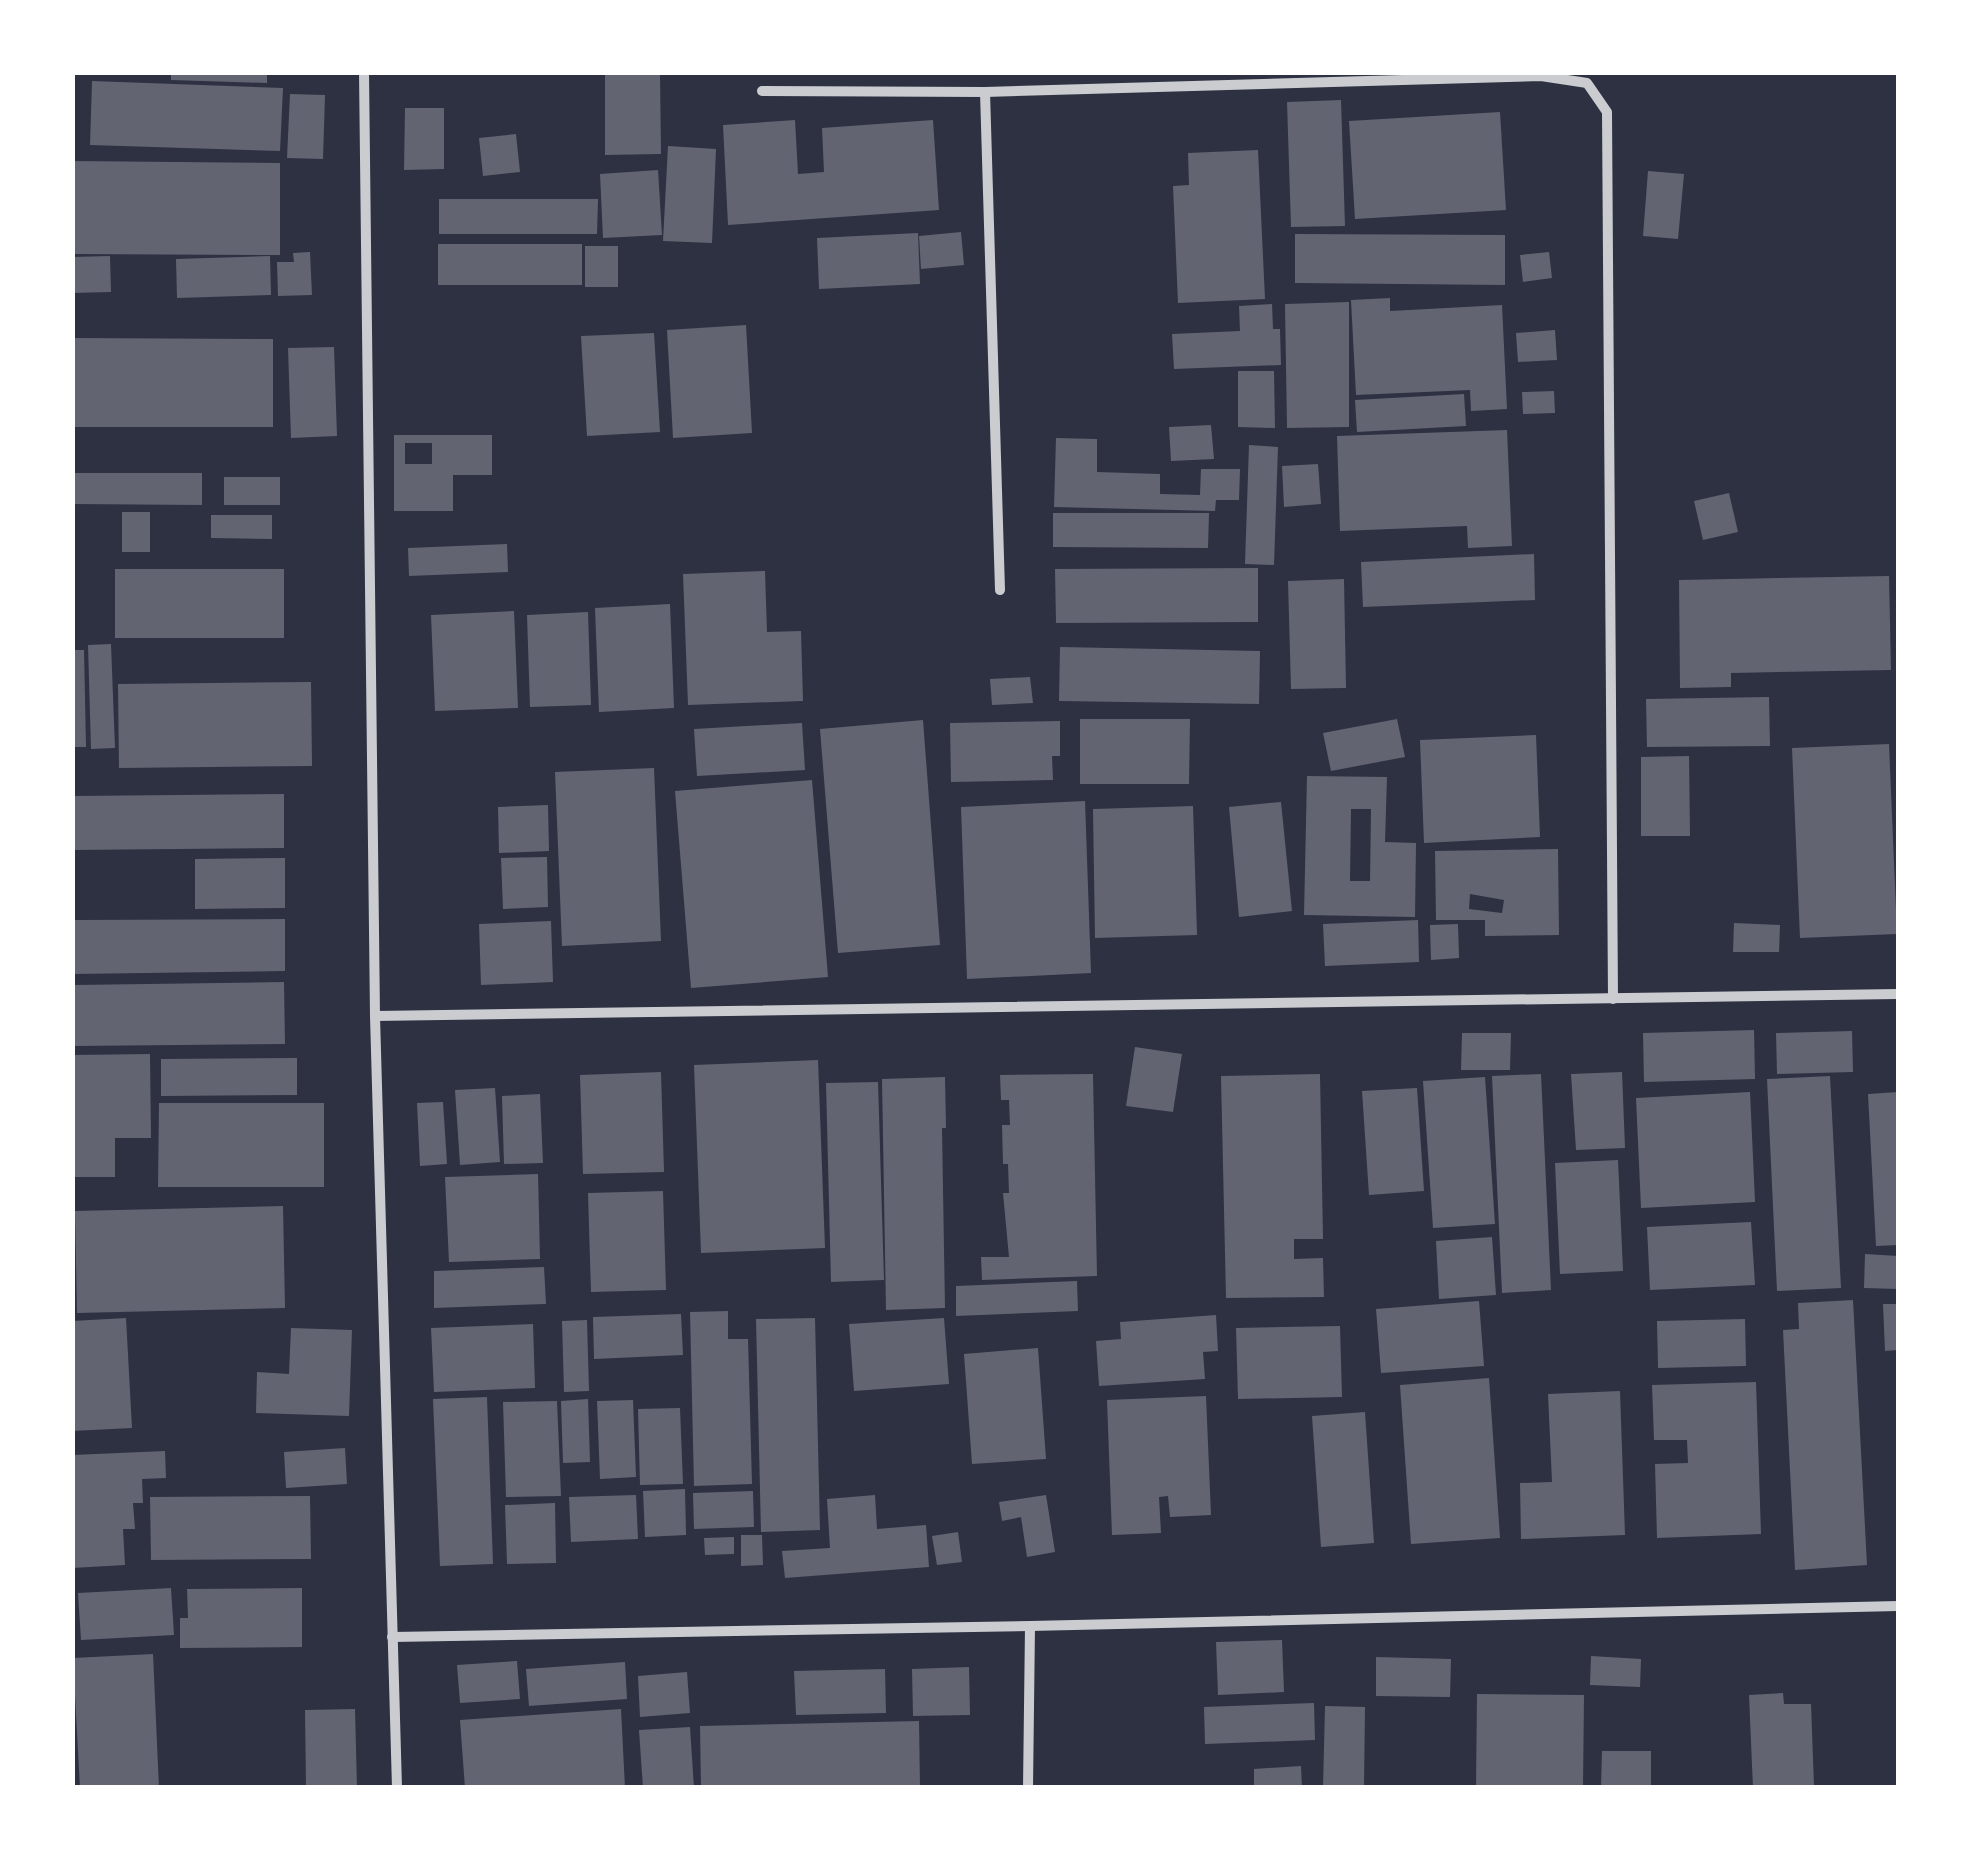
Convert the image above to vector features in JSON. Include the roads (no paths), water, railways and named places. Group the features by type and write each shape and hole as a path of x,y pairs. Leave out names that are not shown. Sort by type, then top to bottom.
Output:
{"street":[{"path":"364,72 375,1016 397,1788"},
{"path":"762,91 985,92 1541,76 1587,83 1607,112 1613,999"},
{"path":"985,92 1000,590"},
{"path":"375,1016 1898,994"},
{"path":"392,1636 1898,1606"},
{"path":"1028,1788 1030,1626"}]}
